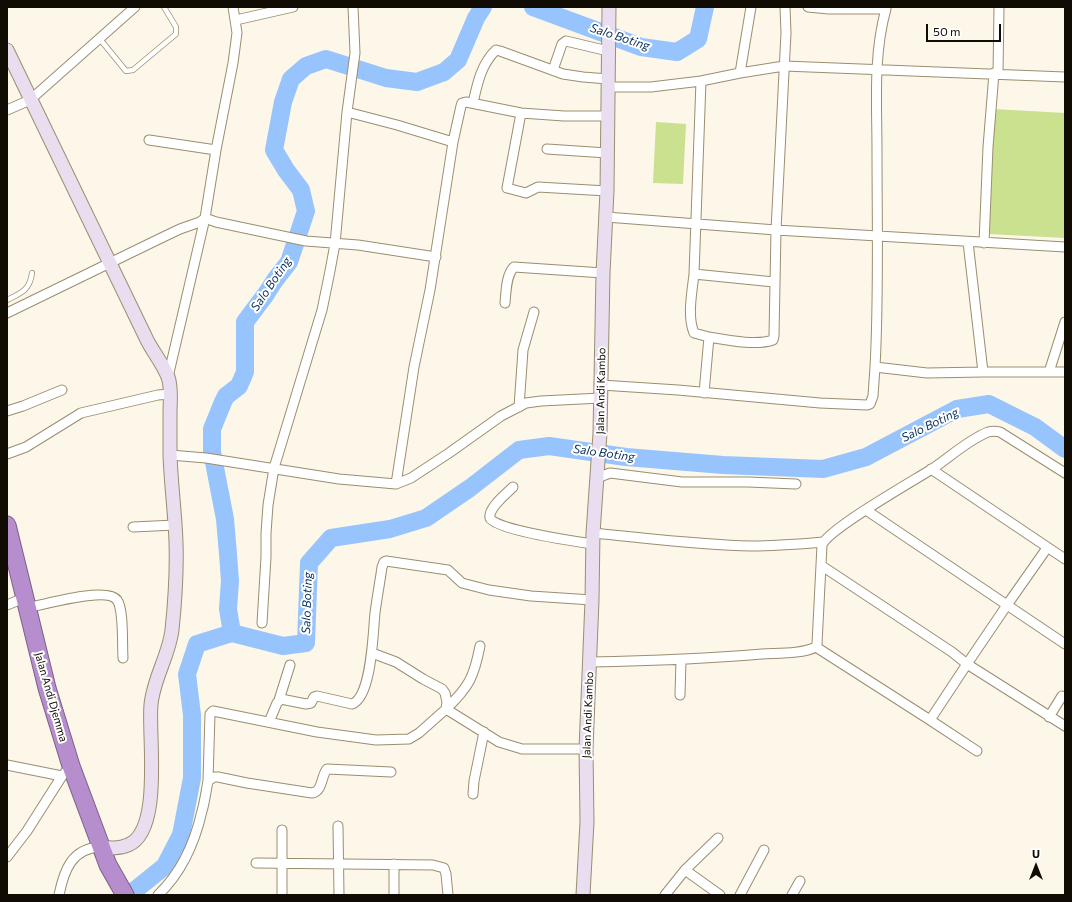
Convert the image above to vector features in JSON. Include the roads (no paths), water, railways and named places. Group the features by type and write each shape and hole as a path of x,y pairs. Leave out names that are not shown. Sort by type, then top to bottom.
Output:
{"highway":[{"name":"Jalan Andi Djemma","path":"7,525 67,771 101,847 114,886"},
{"path":"114,886 125,895"}],"street":[{"path":"7,110 30,100 135,7"},
{"path":"59,895 66,870 75,856 92,847 119,847 128,845 142,830 150,810 152,785 151,705 158,676 170,641 175,585 175,525 170,455 170,394 168,377 205,218 216,150 223,123 237,33 233,7"},
{"path":"236,20 293,7"},
{"path":"262,623 268,505 274,468 322,310 335,244 347,112 354,68 354,7"},
{"path":"740,73 751,7"},
{"path":"701,81 694,274 690,317 692,327 694,333 709,337 766,342 772,340 774,336 774,282 786,7"},
{"path":"170,455 221,460 339,479 396,484 410,478 449,453 483,428 519,407 532,402 601,392 704,393 820,403 870,404 873,396 875,367 877,300 876,70 880,31 886,8 829,9 808,7"},
{"path":"984,243 988,147 996,74 999,7"},
{"name":"Jalan Andi Kambo","path":"583,895 587,822 586,749 593,538 600,433 603,273 607,190 609,11"},
{"path":"552,70 562,44 566,41 608,51"},
{"path":"7,50 109,263 147,340 168,377"},
{"path":"473,103 479,76 496,50 573,76 608,83 651,87 701,81 784,66 1065,77"},
{"path":"396,484 414,367 436,257 453,142 462,103 473,103 521,113 564,116 607,116"},
{"path":"347,112 453,142"},
{"path":"521,113 506,187 508,190 526,192 538,187 607,190"},
{"path":"149,140 216,150"},
{"path":"547,149 607,153"},
{"path":"606,217 696,225 1065,247"},
{"path":"7,313 163,237 200,222 205,218"},
{"path":"205,218 216,222 306,241 371,246 436,257"},
{"path":"968,242 983,372"},
{"path":"505,303 509,277 511,270 514,267 603,273"},
{"path":"694,274 774,282"},
{"path":"519,407 523,350 534,312"},
{"path":"1048,372 1065,322"},
{"path":"704,393 709,337"},
{"path":"875,367 927,373 1065,372"},
{"path":"7,411 62,390"},
{"path":"7,454 26,447 81,413 158,395 170,394"},
{"path":"816,648 823,542 841,526 980,437 993,431 1000,432 1065,473"},
{"path":"931,469 1046,548 1065,559"},
{"path":"598,474 682,482 796,484"},
{"path":"513,487 501,498 491,511 491,521 494,524 559,540 593,538 660,540 752,546 777,546 823,542"},
{"path":"866,510 1065,644"},
{"path":"133,527 175,525"},
{"path":"930,720 1046,548"},
{"path":"279,700 285,699 309,704 314,697 320,695 352,704 360,697 372,653 376,606 382,567 386,561 448,570 462,583 483,589 532,596 592,600"},
{"path":"822,566 952,652 967,664 1065,726"},
{"path":"7,605 87,595 108,595 115,598 118,601 121,612 123,658"},
{"path":"158,895 181,865 192,841 202,810 208,781 211,712 216,711 364,740 409,739 419,733 446,709 468,685 477,660 480,646"},
{"path":"590,662 681,660 797,652 816,648 977,751"},
{"path":"372,653 396,662 442,689 445,693 447,702 446,709"},
{"path":"680,695 681,660"},
{"path":"269,722 279,700 290,665"},
{"path":"1049,717 1062,696"},
{"path":"446,709 500,742 522,750 586,749"},
{"path":"473,794 474,781 484,732"},
{"path":"7,765 67,771 27,831 8,852"},
{"path":"208,781 214,777 218,777 246,783 315,792 318,789 326,769 391,772"},
{"path":"338,826 339,895"},
{"path":"282,830 282,895"},
{"path":"665,895 685,870 718,838"},
{"path":"740,895 764,850"},
{"path":"256,863 433,865 444,868 448,895"},
{"path":"394,864 394,895"},
{"path":"685,870 720,895"},
{"path":"792,895 800,881"}],"lane":[{"path":"99,38 126,71 133,70 176,34 176,27 164,7"},
{"path":"7,300 20,294 28,286 32,273"}],"waterway":[{"name":"Salo Boting","path":"232,633 228,609 230,581 225,519 212,452 212,429 226,396 239,386 245,372 245,322 289,262 306,211 301,190 286,170 274,150 283,102 291,79 306,66 326,59 386,78 417,82 444,72 458,60 476,18 483,7"},
{"name":"Salo Boting","path":"533,7 641,47 677,52 698,39 705,7"},
{"name":"Salo Boting","path":"129,895 165,866 181,835 192,778 192,715 187,674 197,644 232,633 283,646 306,643 309,563 331,538 390,529 426,518 470,488 519,450 549,446 626,457 723,465 823,469 866,457 957,409 989,404 1035,427 1065,449"}]}
